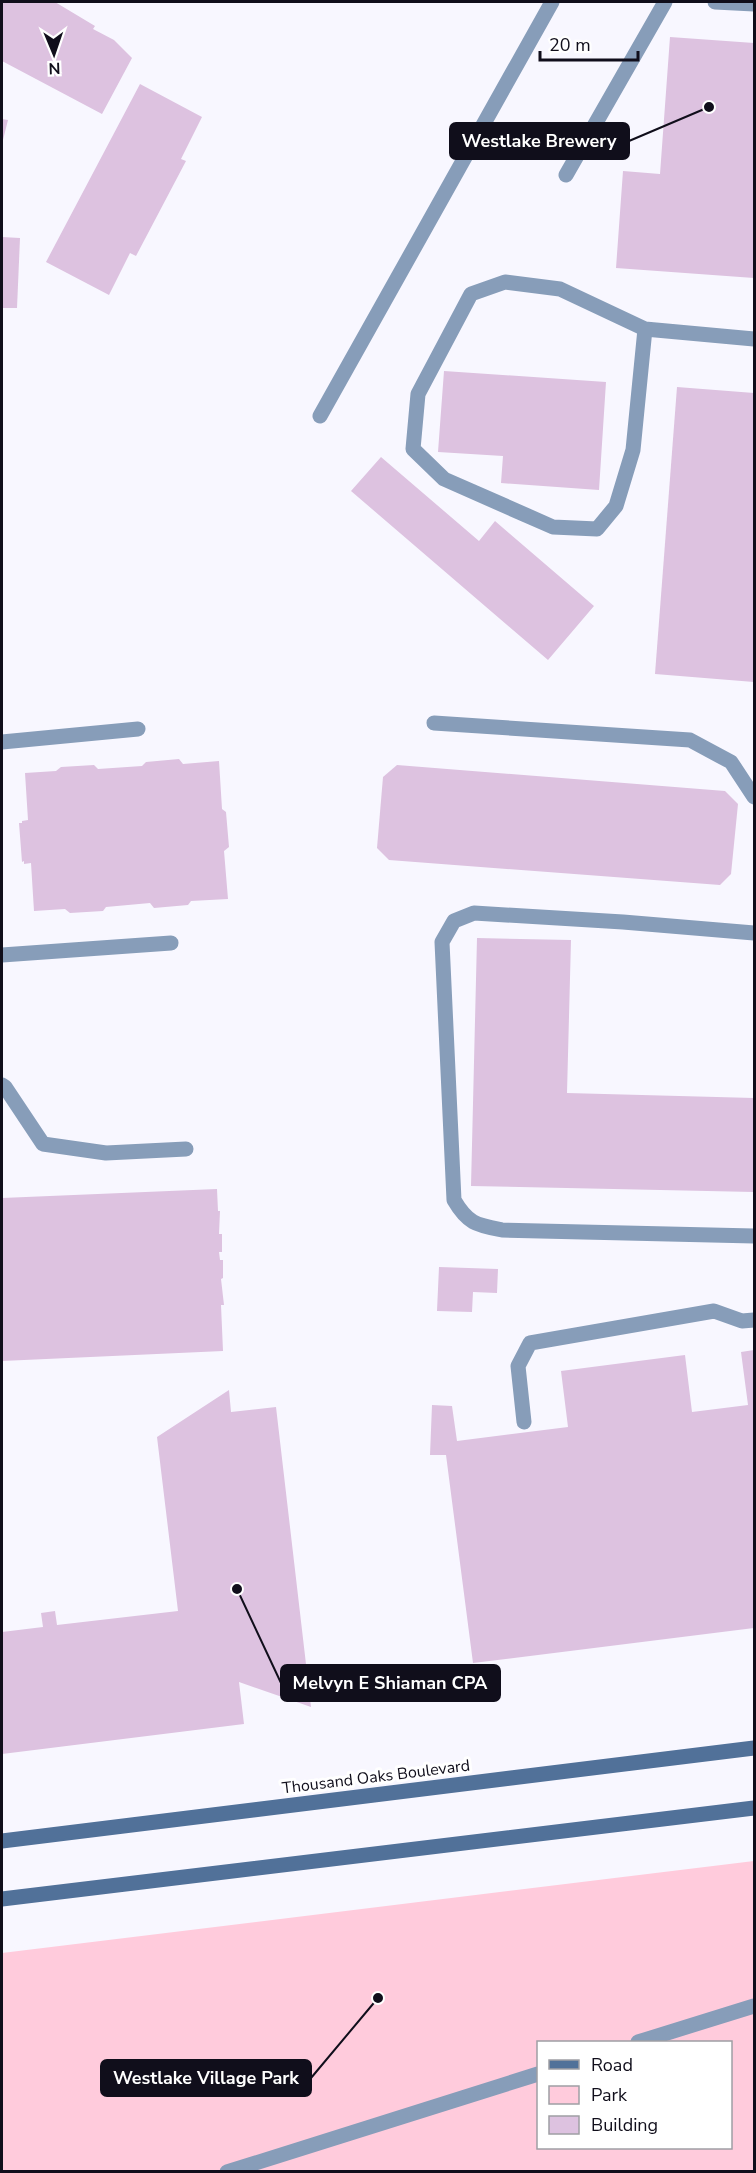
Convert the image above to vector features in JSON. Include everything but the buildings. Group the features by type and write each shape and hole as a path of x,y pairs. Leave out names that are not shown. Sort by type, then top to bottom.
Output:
{"main road":[{"name":"Thousand Oaks Boulevard","path":"2,1841 754,1748"},
{"path":"2,1899 754,1808"}],"lane":[{"path":"320,416 552,2"},
{"path":"566,175 665,2"},
{"path":"715,2 754,4"},
{"path":"645,329 633,450 616,506 597,529 553,527 444,479 413,449 418,393 471,294 506,282 560,289 645,329 754,339"},
{"path":"434,723 690,740 731,762 754,797"},
{"path":"2,742 138,729"},
{"path":"754,933 474,913 454,921 442,942 454,1200 463,1215 477,1225 502,1230 754,1236"},
{"path":"2,955 171,943"},
{"path":"2,1085 5,1086 43,1144 106,1153 186,1149"},
{"path":"524,1422 518,1366 530,1343 714,1311 742,1321 754,1320"},
{"path":"644,2041 754,2006"},
{"path":"227,2172 537,2074"}],"green space":[{"path":"754,1861 754,2171 2,2171 2,1953"}],"place":[{"name":"Westlake Brewery","path":"709,107"},
{"name":"Melvyn E Shiaman CPA","path":"237,1589"},
{"name":"Westlake Village Park","path":"378,1998"}]}
